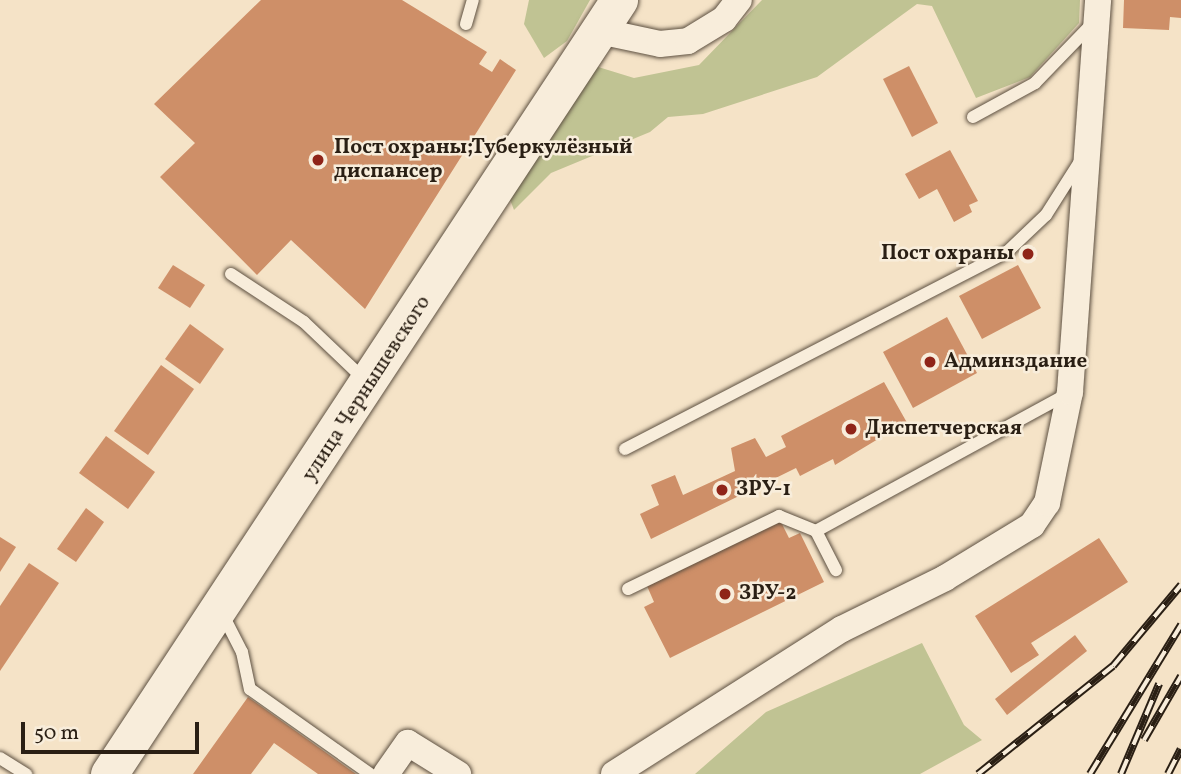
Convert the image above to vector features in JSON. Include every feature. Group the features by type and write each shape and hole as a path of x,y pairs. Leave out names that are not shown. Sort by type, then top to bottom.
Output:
{"main road":[{"name":"улица Чернышевского","path":"109,774 370,386 619,0"}],"street":[{"path":"599,31 660,44 688,41 724,19 739,0"},
{"path":"614,774 842,629 945,578 1032,525 1047,503 1070,392 1093,133 1098,8"},
{"path":"386,774 408,743 458,774"}],"lane":[{"path":"466,24 473,0"},
{"path":"973,117 1035,83 1073,50 1098,8"},
{"path":"625,449 1007,251 1057,201 1093,133"},
{"path":"230,274 304,323 370,386"},
{"path":"816,531 1070,392"},
{"path":"628,589 779,516 816,531 836,570"},
{"path":"221,609 242,652 250,689 370,774"},
{"path":"0,758 26,774"}],"green space":[{"path":"529,0 590,0 567,41 544,58 524,24"},
{"path":"762,0 1080,0 1079,23 1030,77 976,98 932,6 917,4 817,77 703,114 668,117 650,132 551,173 514,210 509,197 595,66 634,78 699,65"},
{"path":"922,643 964,725 982,740 920,774 695,774 766,712"}],"building":[{"name":"Пост охраны;Туберкулёзный диспансер","path":"261,0 402,0 487,52 479,64 492,72 500,59 516,70 365,309 291,240 257,275 160,177 195,143 154,104"},
{"path":"1124,0 1181,0 1181,18 1170,17 1169,30 1123,28"},
{"path":"909,66 938,123 912,137 883,79"},
{"path":"950,150 978,201 969,205 972,212 954,222 937,189 919,199 905,174"},
{"name":"Пост охраны","path":"1033,246 1037,258 1024,262 1020,250"},
{"path":"173,265 205,285 190,308 158,288"},
{"path":"1018,265 1041,308 982,339 959,296"},
{"name":"Админздание","path":"947,317 977,373 913,408 883,352"},
{"path":"190,324 224,349 200,384 165,359"},
{"path":"161,365 194,389 148,455 114,431"},
{"path":"884,382 910,428 895,436 893,430 835,465 833,459 800,476 796,468 651,539 640,514 659,505 651,485 675,475 683,495 735,471 731,448 755,438 766,457 786,447 781,436"},
{"path":"106,436 155,472 128,509 79,473"},
{"path":"86,508 104,522 76,562 57,549"},
{"name":"ЗРУ-2","path":"780,520 789,538 800,533 824,582 670,658 644,607 654,602 647,586"},
{"path":"0,537 16,547 0,572"},
{"path":"1099,538 1128,582 1031,643 1039,655 1011,673 975,616"},
{"path":"29,563 59,583 0,671 0,606"},
{"path":"1075,635 1087,651 1007,715 995,699"},
{"path":"248,697 356,774 318,774 274,743 251,774 193,774"}],"railway":[{"path":"978,774 1113,666 1181,585"},
{"path":"1090,774 1181,625"},
{"path":"1144,740 1181,676"},
{"path":"1121,774 1159,684"},
{"path":"1168,774 1181,749"}],"place":[{"name":"Пост охраны;Туберкулёзный диспансер","path":"318,160"},
{"name":"Пост охраны","path":"1028,254"},
{"name":"Админздание","path":"930,362"},
{"name":"Диспетчерская","path":"851,429"},
{"name":"ЗРУ-1","path":"722,490"},
{"name":"ЗРУ-2","path":"725,594"}]}
